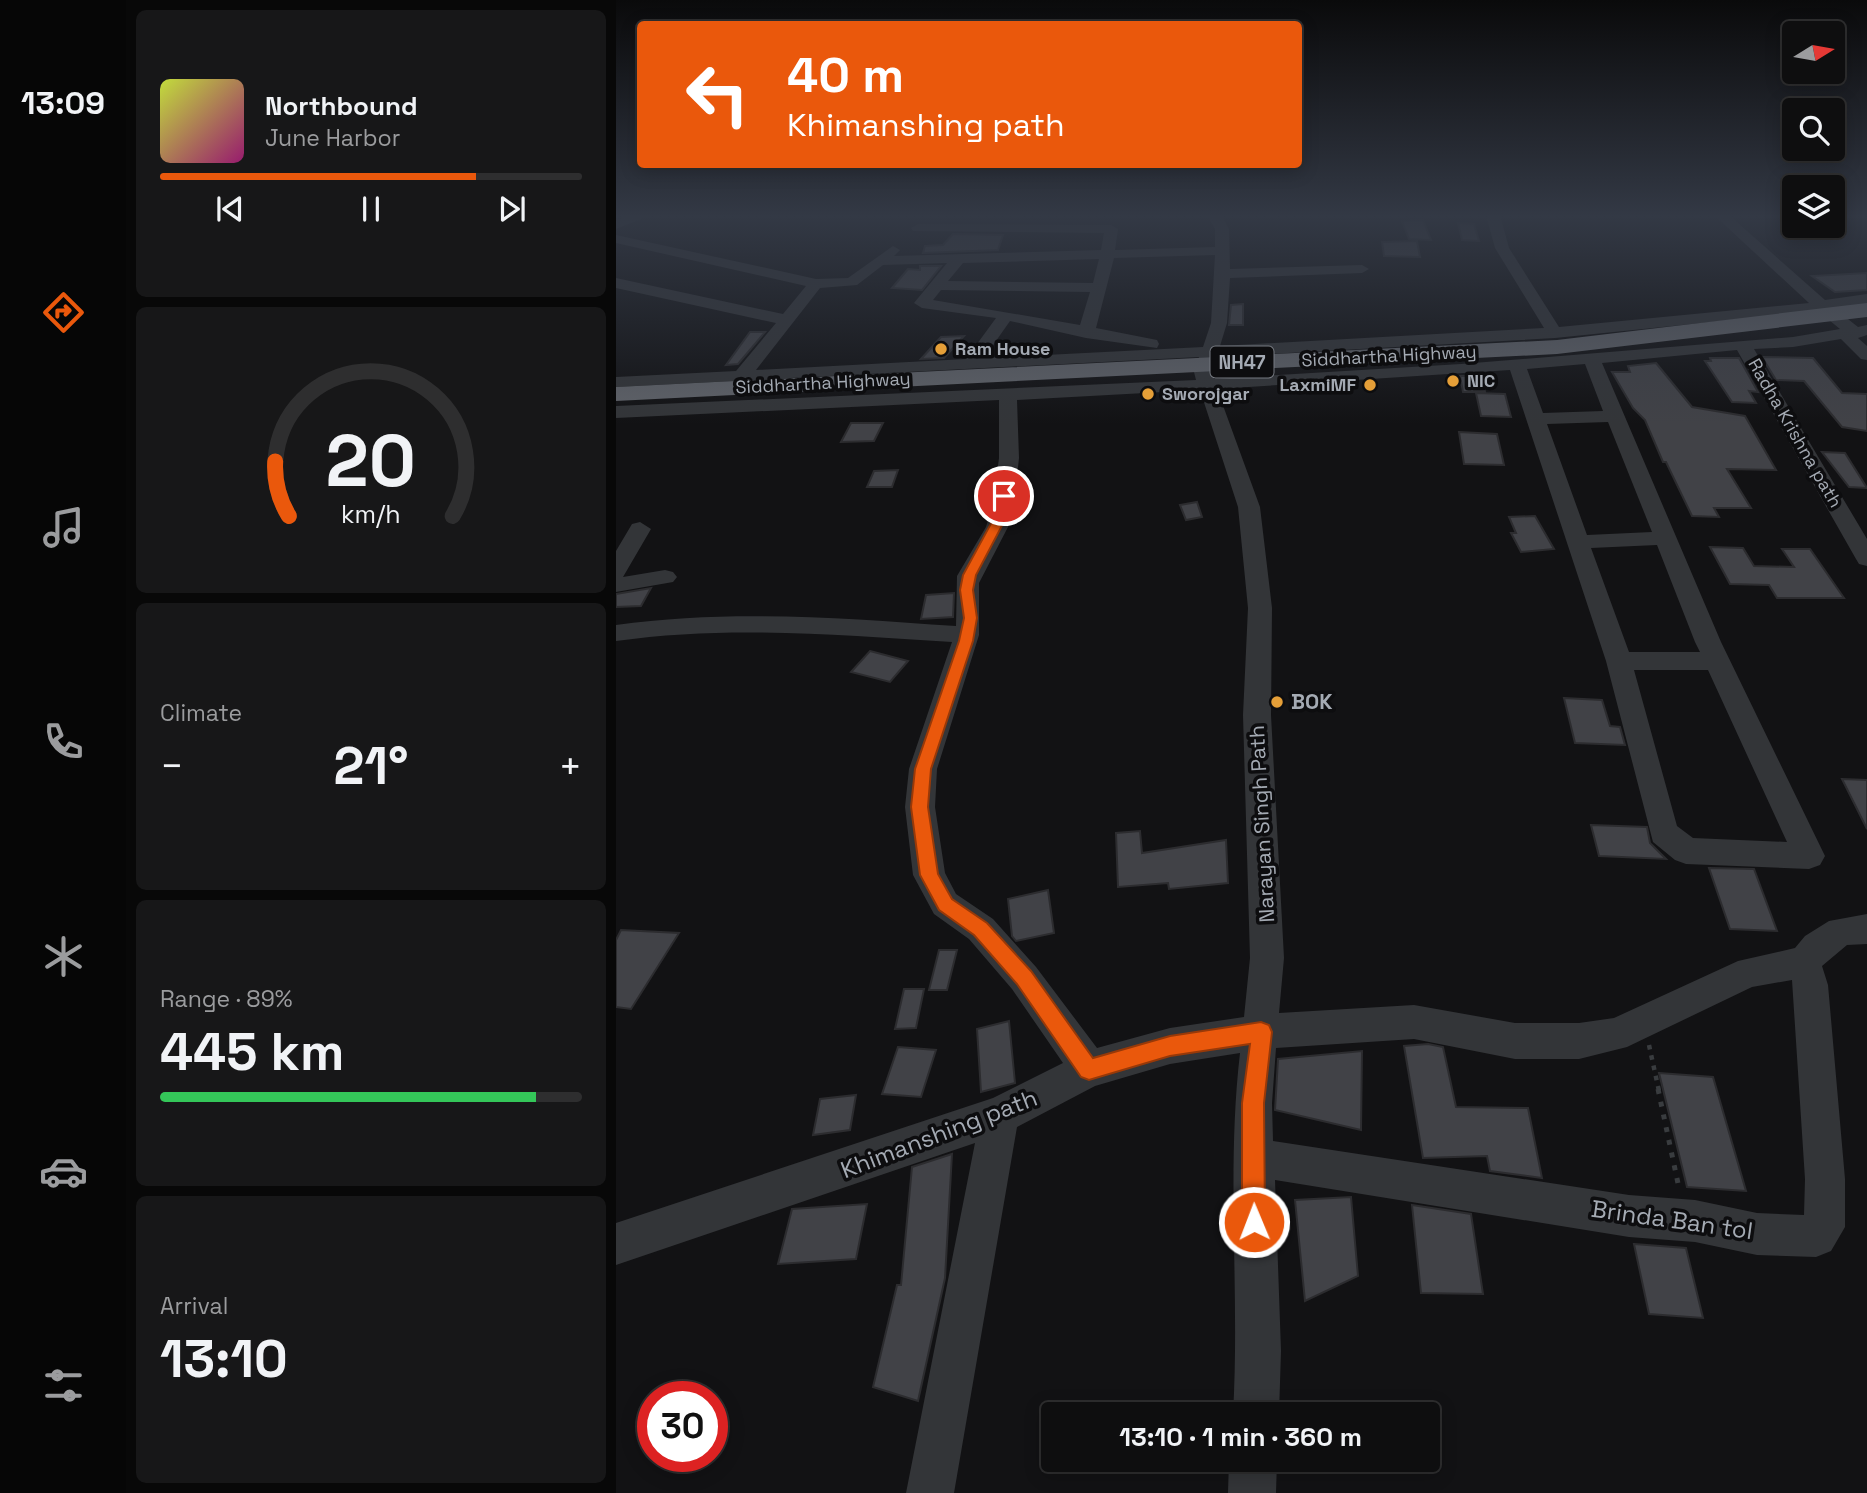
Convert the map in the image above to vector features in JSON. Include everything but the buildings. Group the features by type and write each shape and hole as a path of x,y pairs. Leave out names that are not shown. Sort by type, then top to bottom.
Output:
{"highway":[{"name":"Siddhartha Highway","path":"616,394 1207,365 1582,352 1848,324 1867,310"},
{"name":"Siddhartha Highway","path":"616,402 1207,365"}],"street":[{"path":"624,285 786,320"},
{"path":"742,375 815,285"},
{"path":"1099,288 937,285 922,303 1006,315 1086,332 1207,365"},
{"path":"1086,332 1100,285"},
{"path":"1207,365 1219,323 1222,285"},
{"path":"1525,285 1555,334"},
{"path":"1802,285 1848,324 1867,355"},
{"path":"616,382 971,365 1517,364 1793,342 1848,324 1867,299"},
{"path":"971,365 1006,315"},
{"path":"616,412 1008,395 1207,365 1555,334 1848,324"},
{"name":"Radha Krishna path","path":"1742,344 1765,378 1867,559"},
{"path":"1517,364 1619,662 1664,833 1686,851 1809,856 1717,661 1612,416 1591,358"},
{"name":"Narayan Singh Path","path":"1207,365 1224,442 1249,507 1260,608 1257,715 1259,810 1267,897 1267,958 1253,1103 1252,1157 1259,1351 1257,1402"},
{"path":"1008,395 1007,474 1000,518 970,575 967,590 971,618 923,769 920,807 929,875 946,904 981,929 1024,978 1089,1069"},
{"path":"616,429 639,411"},
{"path":"1535,419 1612,416"},
{"path":"616,571 640,529"},
{"path":"1578,542 1665,538"},
{"path":"616,586 665,577"},
{"path":"616,633 691,622 735,621 967,635"},
{"path":"1619,662 1717,661"},
{"path":"1804,961 1817,947 1842,931 1867,929"},
{"name":"Khimanshing path","path":"616,1244 876,1160 1000,1115 1089,1069 1170,1046 1261,1032 1413,1022 1515,1041 1579,1041 1614,1035 1644,1023 1680,1006 1705,990 1749,972 1804,961"},
{"name":"Brinda Ban tol","path":"1252,1157 1629,1216 1685,1220 1757,1234 1816,1236 1824,1227 1825,1179 1811,985 1804,961"},
{"path":"930,1493 1000,1115"},
{"path":"1252,1493 1253,1472"}],"path":[{"path":"1644,1023 1685,1220"}],"place":[{"name":"Ram House","path":"941,349"},
{"name":"NIC","path":"1453,381"},
{"name":"LaxmiMF","path":"1370,385"},
{"name":"Sworojgar","path":"1148,394"},
{"name":"BOK","path":"1277,702"}],"route":[{"path":"1004,496 1000,518 970,575 967,590 971,618 966,641 923,769 920,807 929,875 946,904 981,929 1024,978 1089,1069 1170,1046 1261,1032 1253,1103 1254,1222"}]}
